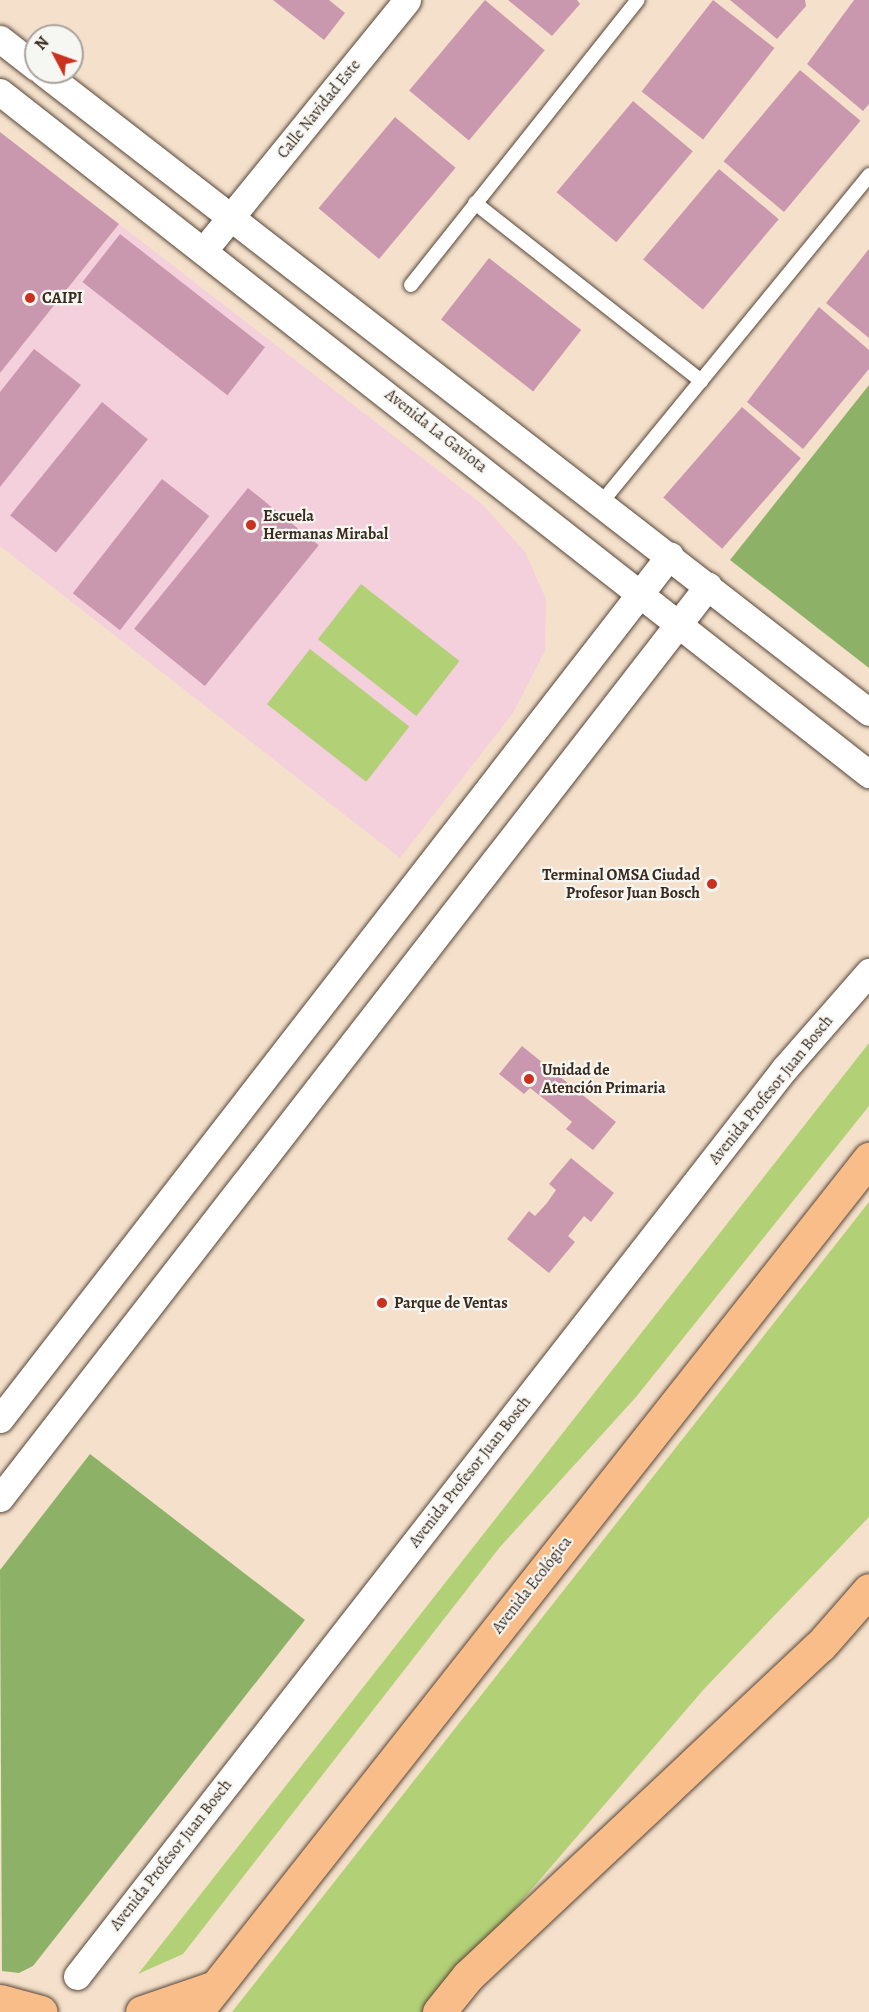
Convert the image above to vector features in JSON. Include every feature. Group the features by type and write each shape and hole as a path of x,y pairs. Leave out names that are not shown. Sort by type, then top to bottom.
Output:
{"main road":[{"name":"Avenida Ecológica","path":"205,2000 869,1159"},
{"path":"439,2012 468,1976 820,1646 869,1590"},
{"path":"142,2012 205,2000"},
{"path":"0,2001 41,2012"}],"street":[{"name":"Calle Navidad Este","path":"204,250 407,0"},
{"path":"0,39 24,58"},
{"path":"58,84 670,555 869,712"},
{"name":"Avenida La Gaviota","path":"0,92 642,592 869,774"},
{"path":"0,1419 670,555"},
{"path":"0,1498 708,586"},
{"name":"Avenida Profesor Juan Bosch","path":"77,1976 785,1068 869,972"},
{"path":"0,2001 13,2012"}],"lane":[{"path":"411,285 638,0"},
{"path":"601,503 869,175"},
{"path":"475,203 701,381"}],"shaded area":[{"name":"Escuela Hermanas Mirabal","path":"119,224 483,505 525,552 546,599 545,651 513,713 400,858 0,546 0,373"}],"green space":[{"path":"869,385 869,668 730,560"},
{"path":"361,584 460,661 416,716 318,639"},
{"path":"310,649 409,727 366,782 267,704"},
{"path":"869,1043 869,1106 636,1397 500,1547 183,1954 138,1974"},
{"path":"869,1202 869,1517 704,1689 426,2012 232,2012"},
{"path":"90,1454 305,1620 33,1966 19,1973 2,1971 0,1570"}],"building":[{"path":"273,0 329,0 345,13 324,40"},
{"path":"485,0 545,50 469,141 409,90"},
{"path":"508,0 577,0 580,4 552,36"},
{"path":"713,0 774,48 703,139 642,91"},
{"path":"730,0 805,0 806,6 777,39"},
{"path":"854,0 869,0 869,104 863,111 807,64"},
{"path":"800,70 861,121 784,212 724,161"},
{"path":"633,101 693,151 616,242 557,192"},
{"path":"395,117 456,168 379,259 319,208"},
{"name":"CAIPI","path":"0,132 119,224 0,373"},
{"path":"719,169 779,219 703,310 643,259"},
{"path":"120,234 265,347 227,395 82,282"},
{"path":"869,249 869,338 826,303"},
{"path":"489,258 581,330 533,391 441,319"},
{"path":"819,307 869,350 869,369 803,449 747,402"},
{"path":"34,349 81,385 0,487 0,392"},
{"path":"102,402 148,439 56,553 10,515"},
{"path":"742,407 801,458 722,549 663,498"},
{"path":"162,479 209,516 120,630 73,593"},
{"path":"248,488 319,545 205,686 134,629"},
{"path":"522,1046 616,1122 593,1150 566,1129 572,1122 553,1106 530,1088 524,1094 499,1074"},
{"path":"571,1158 614,1193 591,1222 584,1216 568,1236 575,1242 549,1273 507,1239 529,1211 535,1216 547,1203 556,1190 549,1184"}],"place":[{"name":"CAIPI","path":"30,298"},
{"name":"Escuela Hermanas Mirabal","path":"251,525"},
{"name":"Terminal OMSA Ciudad Profesor Juan Bosch","path":"712,884"},
{"name":"Unidad de Atención Primaria","path":"529,1079"},
{"name":"Parque de Ventas","path":"382,1303"}]}
